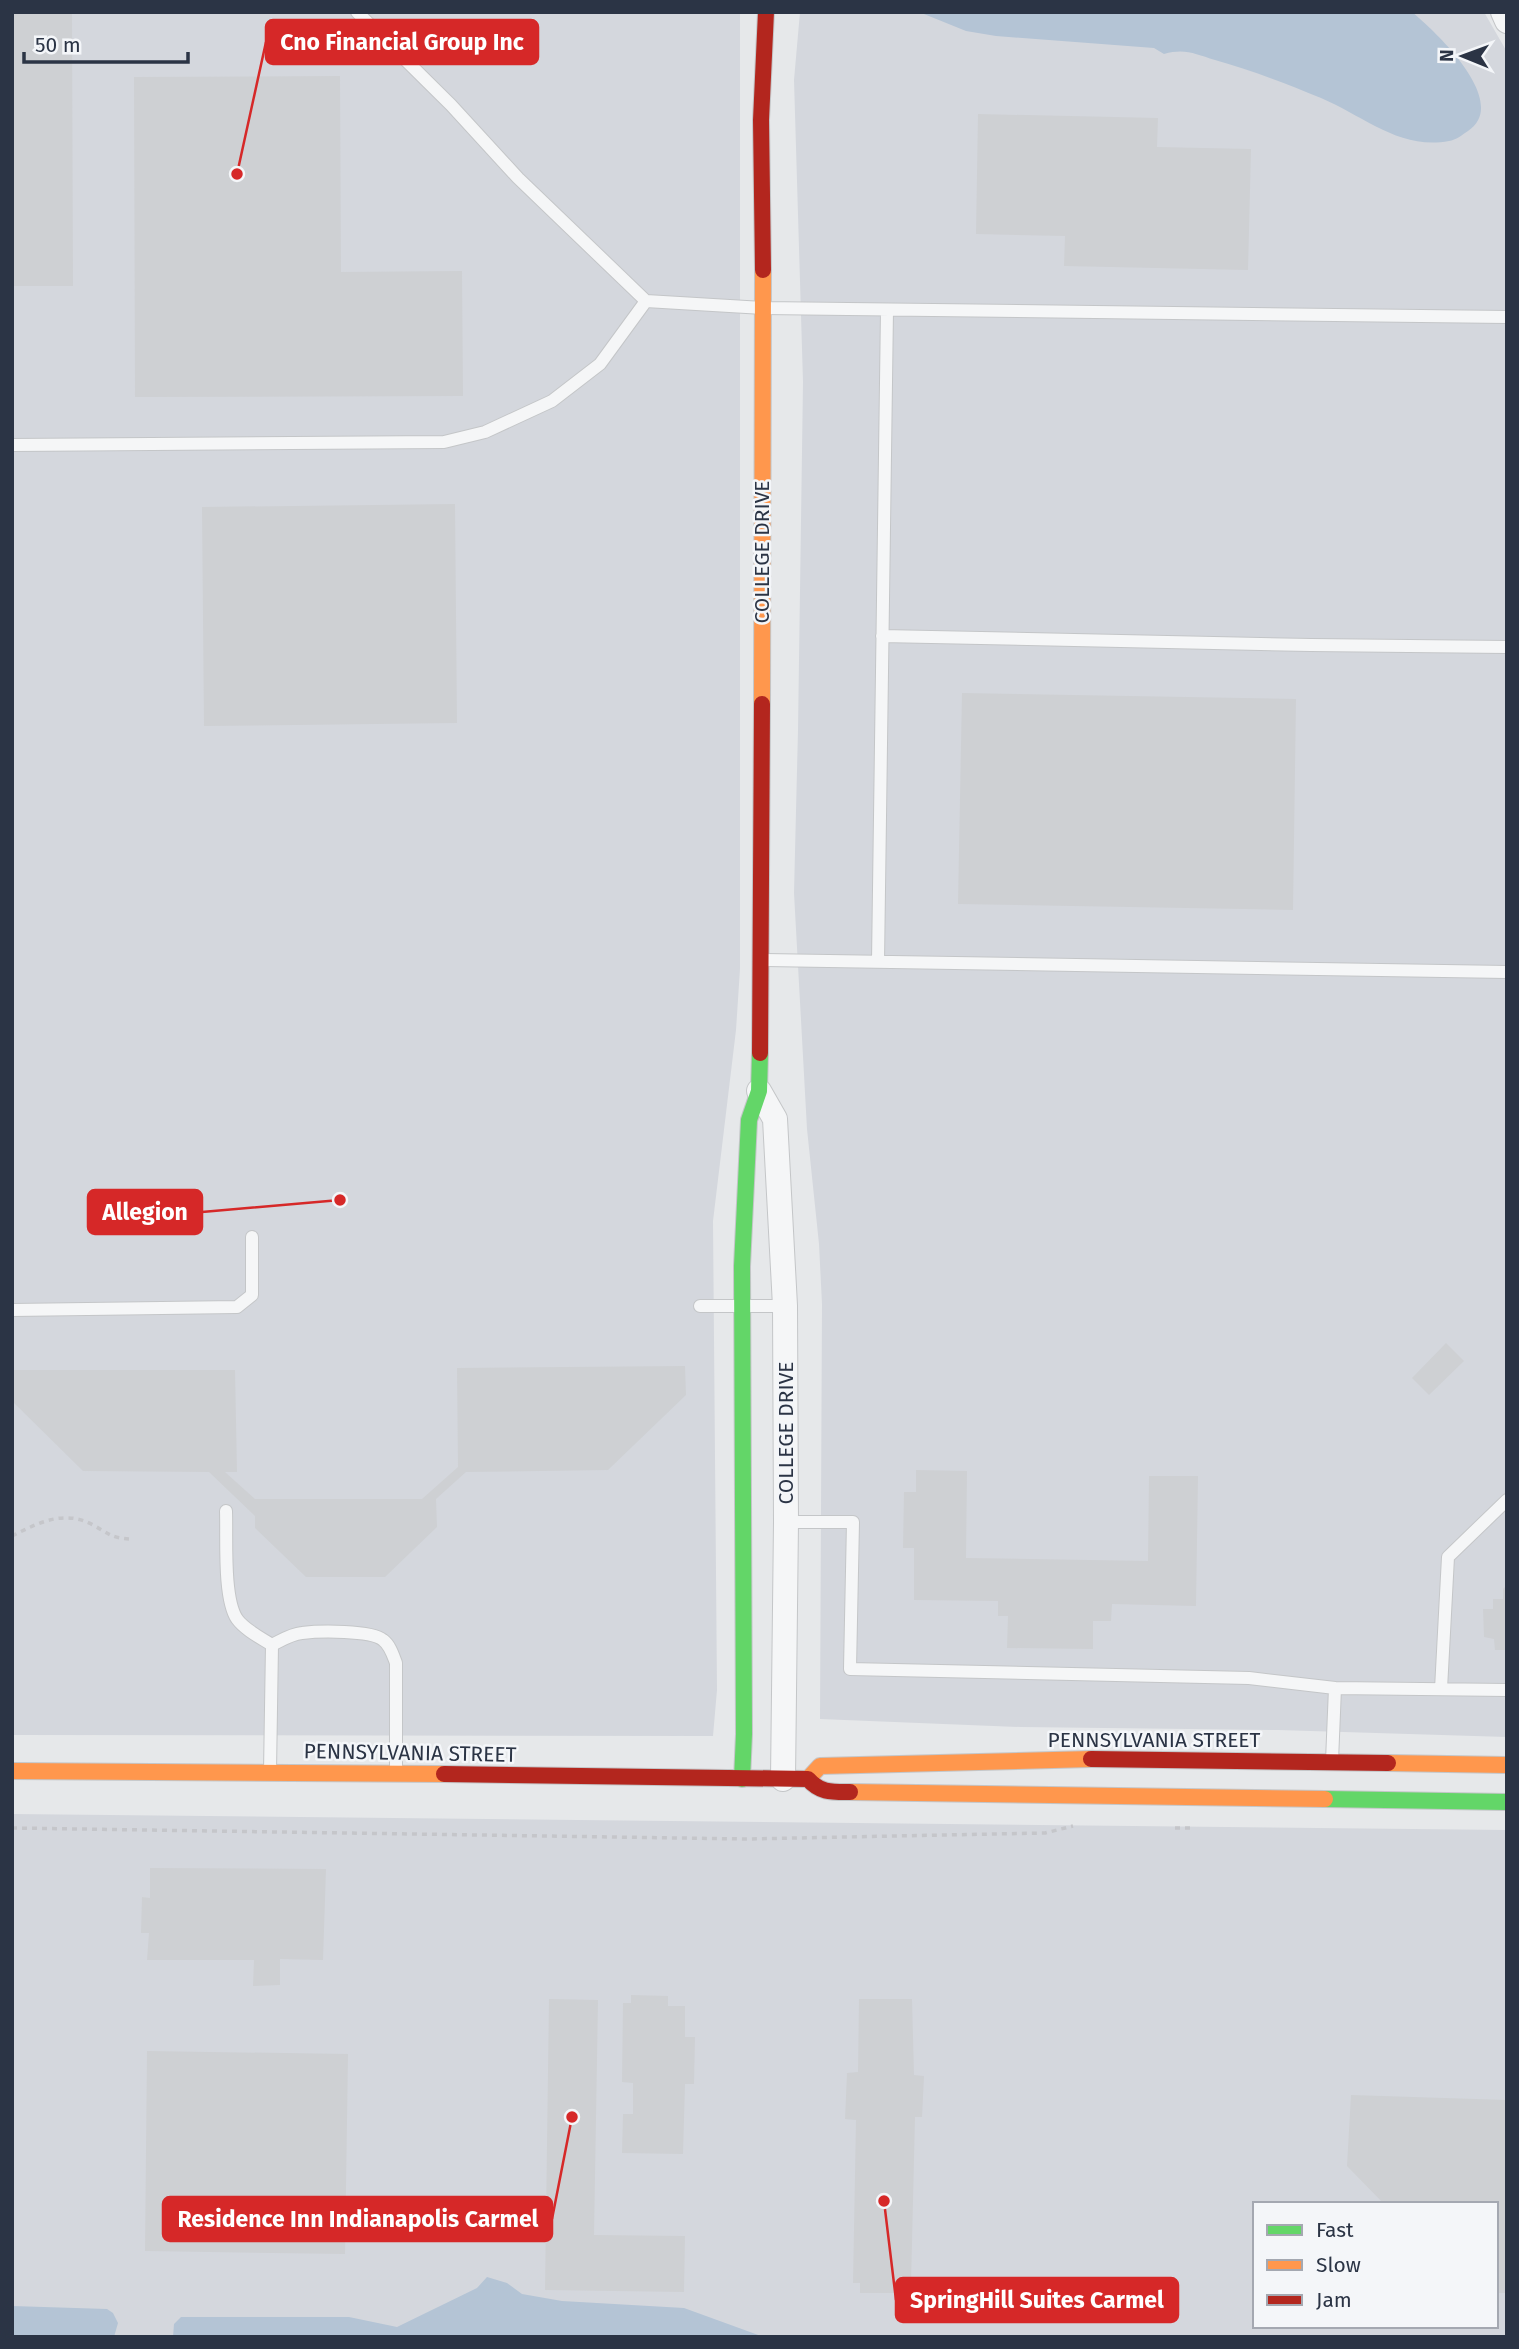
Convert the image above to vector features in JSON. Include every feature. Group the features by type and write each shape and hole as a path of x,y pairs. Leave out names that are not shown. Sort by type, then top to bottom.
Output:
{"main road":[{"name":"COLLEGE DRIVE","path":"742,1779 742,1266 749,1120 759,1091 761,960 761,120 766,12"},
{"name":"PENNSYLVANIA STREET","path":"12,1771 808,1779 820,1766 1091,1759 1332,1781 1507,1802"},
{"name":"PENNSYLVANIA STREET","path":"808,1779 816,1788 826,1792 1332,1781 1507,1765"}],"street":[{"path":"1503,12 1507,21"},
{"name":"COLLEGE DRIVE","path":"759,1091 775,1119 785,1306 783,1779"}],"lane":[{"path":"357,12 451,105 518,178 646,301 763,309 1507,317"},
{"path":"12,445 444,442 477,434 552,401 600,364 646,301"},
{"path":"878,962 887,310"},
{"path":"882,636 1507,647"},
{"path":"761,960 1507,972"},
{"path":"12,1310 237,1307 252,1296 252,1237"},
{"path":"700,1306 785,1306"},
{"path":"1441,1689 1448,1556 1507,1500"},
{"path":"226,1511 231,1608 239,1622 272,1645"},
{"path":"786,1522 853,1522 850,1669 1249,1678 1335,1688 1507,1690"},
{"path":"272,1645 302,1633 372,1634 383,1639 390,1647 396,1663 396,1774"},
{"path":"270,1772 272,1645"},
{"path":"1332,1781 1335,1688"}],"path":[{"path":"12,1536 36,1523 60,1518 91,1523 114,1538 129,1539"},
{"path":"12,1828 746,1839 1045,1833 1074,1826"},
{"path":"1174,1828 1198,1828"}],"shaded area":[{"path":"12,12 740,12 740,969 736,1030 713,1221 717,1690 713,1736 12,1735"},
{"path":"800,12 1484,12 1507,52 1507,1737 1278,1730 1021,1727 820,1719 822,1304 819,1244 807,1129 794,893 803,382 794,80"},
{"path":"12,1814 1507,1830 1507,2337 12,2337"}],"water":[{"path":"919,12 1412,12 1437,35 1465,68 1476,86 1481,103 1479,118 1468,131 1452,140 1414,141 1382,130 1321,98 1196,54 1164,54 1154,48 996,36 966,31"},
{"path":"487,2277 507,2283 522,2294 562,2301 684,2308 768,2337 173,2337 174,2324 181,2317 349,2317 397,2327 477,2288"},
{"path":"12,2306 107,2309 113,2313 118,2323 114,2337 12,2337"}],"building":[{"path":"12,12 72,12 73,286 12,286"},
{"path":"340,76 341,272 462,271 463,396 135,397 134,77"},
{"path":"978,114 1158,118 1157,147 1251,149 1248,270 1064,266 1065,236 976,234"},
{"path":"455,504 457,723 204,726 202,507"},
{"path":"962,693 1296,699 1293,910 958,904"},
{"path":"1446,1343 1464,1361 1429,1395 1412,1378"},
{"path":"685,1366 686,1395 608,1470 466,1472 436,1499 437,1527 385,1577 306,1577 255,1528 255,1516 209,1472 83,1471 12,1401 12,1370 235,1370 237,1472 225,1472 255,1499 422,1499 458,1467 457,1368"},
{"path":"916,1470 967,1471 966,1558 1148,1561 1149,1476 1198,1476 1196,1606 1112,1604 1111,1621 1093,1621 1093,1649 1007,1648 1008,1616 998,1616 998,1601 914,1600 914,1548 903,1548 904,1492 916,1492"},
{"path":"1507,1585 1507,1650 1495,1650 1494,1639 1484,1637 1483,1609 1493,1609 1493,1599 1503,1599 1503,1589"},
{"path":"150,1868 326,1869 323,1960 280,1959 280,1985 253,1986 254,1960 147,1960 149,1933 141,1933 142,1897 150,1898"},
{"path":"631,1995 668,1996 668,2006 685,2006 685,2037 695,2037 694,2084 685,2084 683,2154 622,2153 623,2114 633,2114 633,2083 622,2082 623,2003 631,2003"},
{"path":"549,1999 598,2000 594,2235 685,2236 684,2292 545,2290"},
{"path":"859,1999 912,1999 914,2075 924,2076 922,2117 915,2117 911,2284 905,2284 904,2293 860,2293 860,2283 853,2283 856,2120 845,2119 847,2073 858,2072"},
{"path":"147,2051 348,2054 345,2254 145,2251"},
{"path":"1351,2095 1507,2100 1507,2293 1498,2293 1498,2202 1382,2202 1347,2166"}],"traffic: fast":[{"path":"742,1779 742,1266 749,1120 759,1091 760,1053"},
{"path":"1325,1799 1507,1802"}],"traffic: slow":[{"path":"762,704 763,270"},
{"path":"808,1779 820,1766 1091,1759"},
{"path":"1388,1763 1507,1765"},
{"path":"12,1771 444,1774"},
{"path":"850,1792 1325,1799"}],"traffic: jam":[{"path":"763,270 761,120 766,12"},
{"path":"760,1053 762,704"},
{"path":"1091,1759 1388,1763"},
{"path":"444,1774 808,1779 822,1789 850,1792"}],"place":[{"name":"Cno Financial Group Inc","path":"237,174"},
{"name":"Allegion","path":"340,1200"},
{"name":"Residence Inn Indianapolis Carmel","path":"572,2117"},
{"name":"SpringHill Suites Carmel","path":"884,2201"}]}
